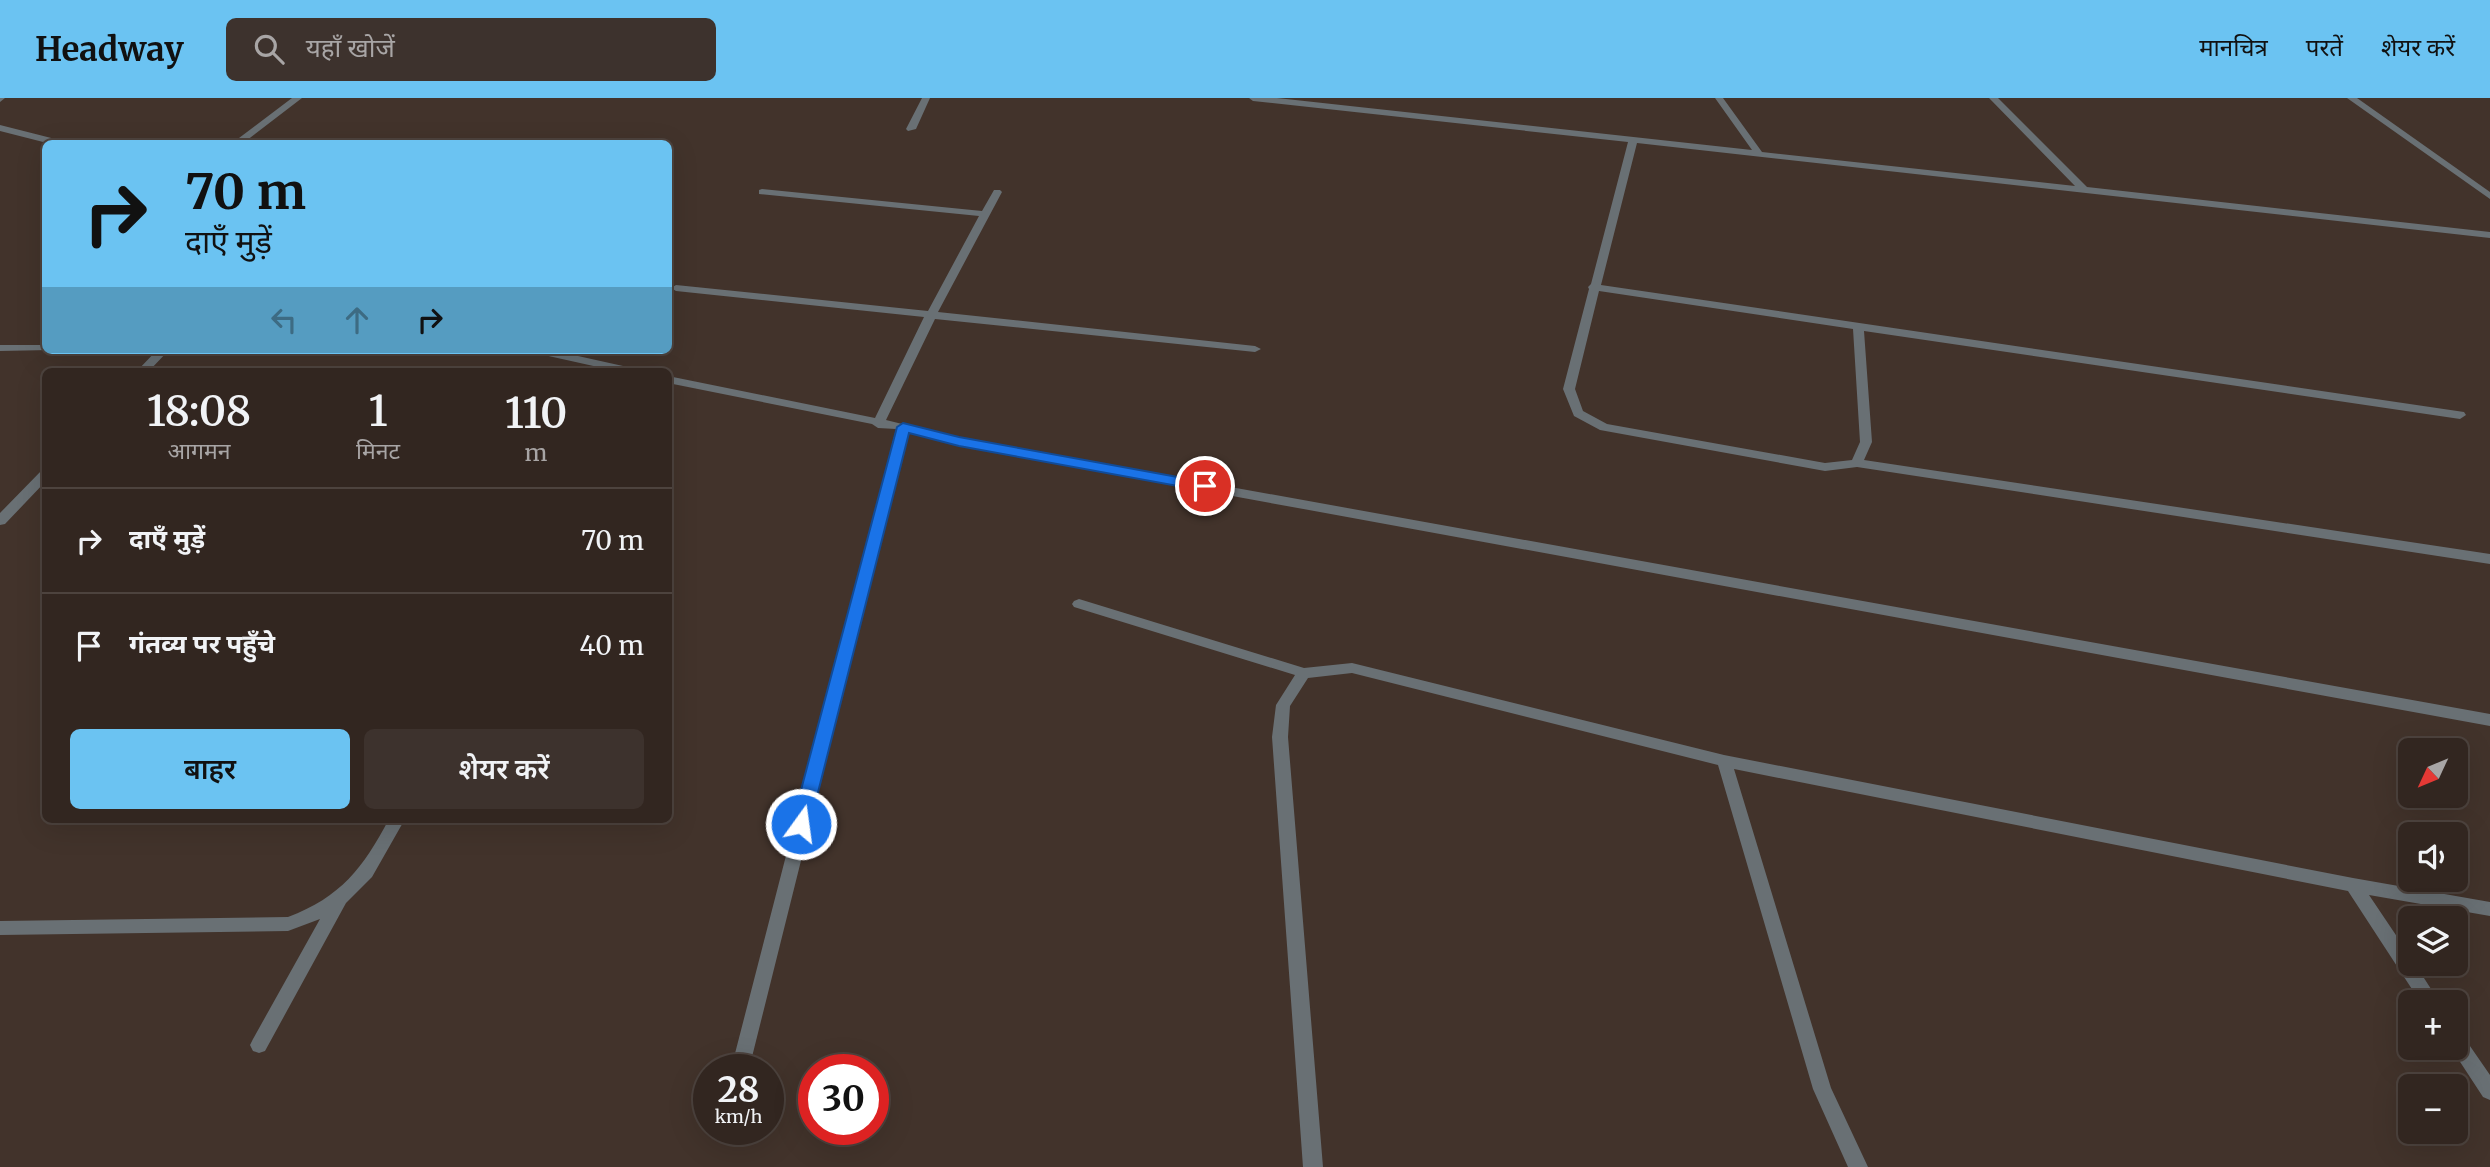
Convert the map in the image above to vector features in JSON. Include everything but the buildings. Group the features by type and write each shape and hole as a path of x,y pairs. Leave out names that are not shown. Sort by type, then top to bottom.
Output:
{"street":[{"path":"240,140 298,98"},
{"path":"911,129 926,98"},
{"path":"1253,98 2490,235"},
{"path":"1719,98 1759,154"},
{"path":"1993,98 2084,190"},
{"path":"2351,98 2490,196"},
{"path":"0,128 48,140"},
{"path":"1633,140 1593,287 1569,389 1578,413 1604,427 1825,467 1857,463 2490,559"},
{"path":"762,192 985,214"},
{"path":"878,424 932,313 997,192"},
{"path":"1593,287 2460,415"},
{"path":"676,288 1255,349"},
{"path":"1857,463 1866,442 1858,327"},
{"path":"0,348 42,348"},
{"path":"146,368 159,354"},
{"path":"553,354 616,368"},
{"path":"672,380 903,427 959,442 2490,720"},
{"path":"744,1054 903,427"},
{"path":"0,521 42,477"},
{"path":"1079,604 1304,673 1352,668 1724,761 2353,885 2490,909"},
{"path":"1304,673 1283,705 1280,737 1313,1167"},
{"path":"1724,761 1822,1088 1858,1167"},
{"path":"0,928 288,924 315,915 338,901 372,868 395,823"},
{"path":"2353,885 2422,990"},
{"path":"259,1045 338,901"},
{"path":"2468,1058 2490,1091"}],"route":[{"path":"801,824 903,427 959,442 1205,486"}]}
